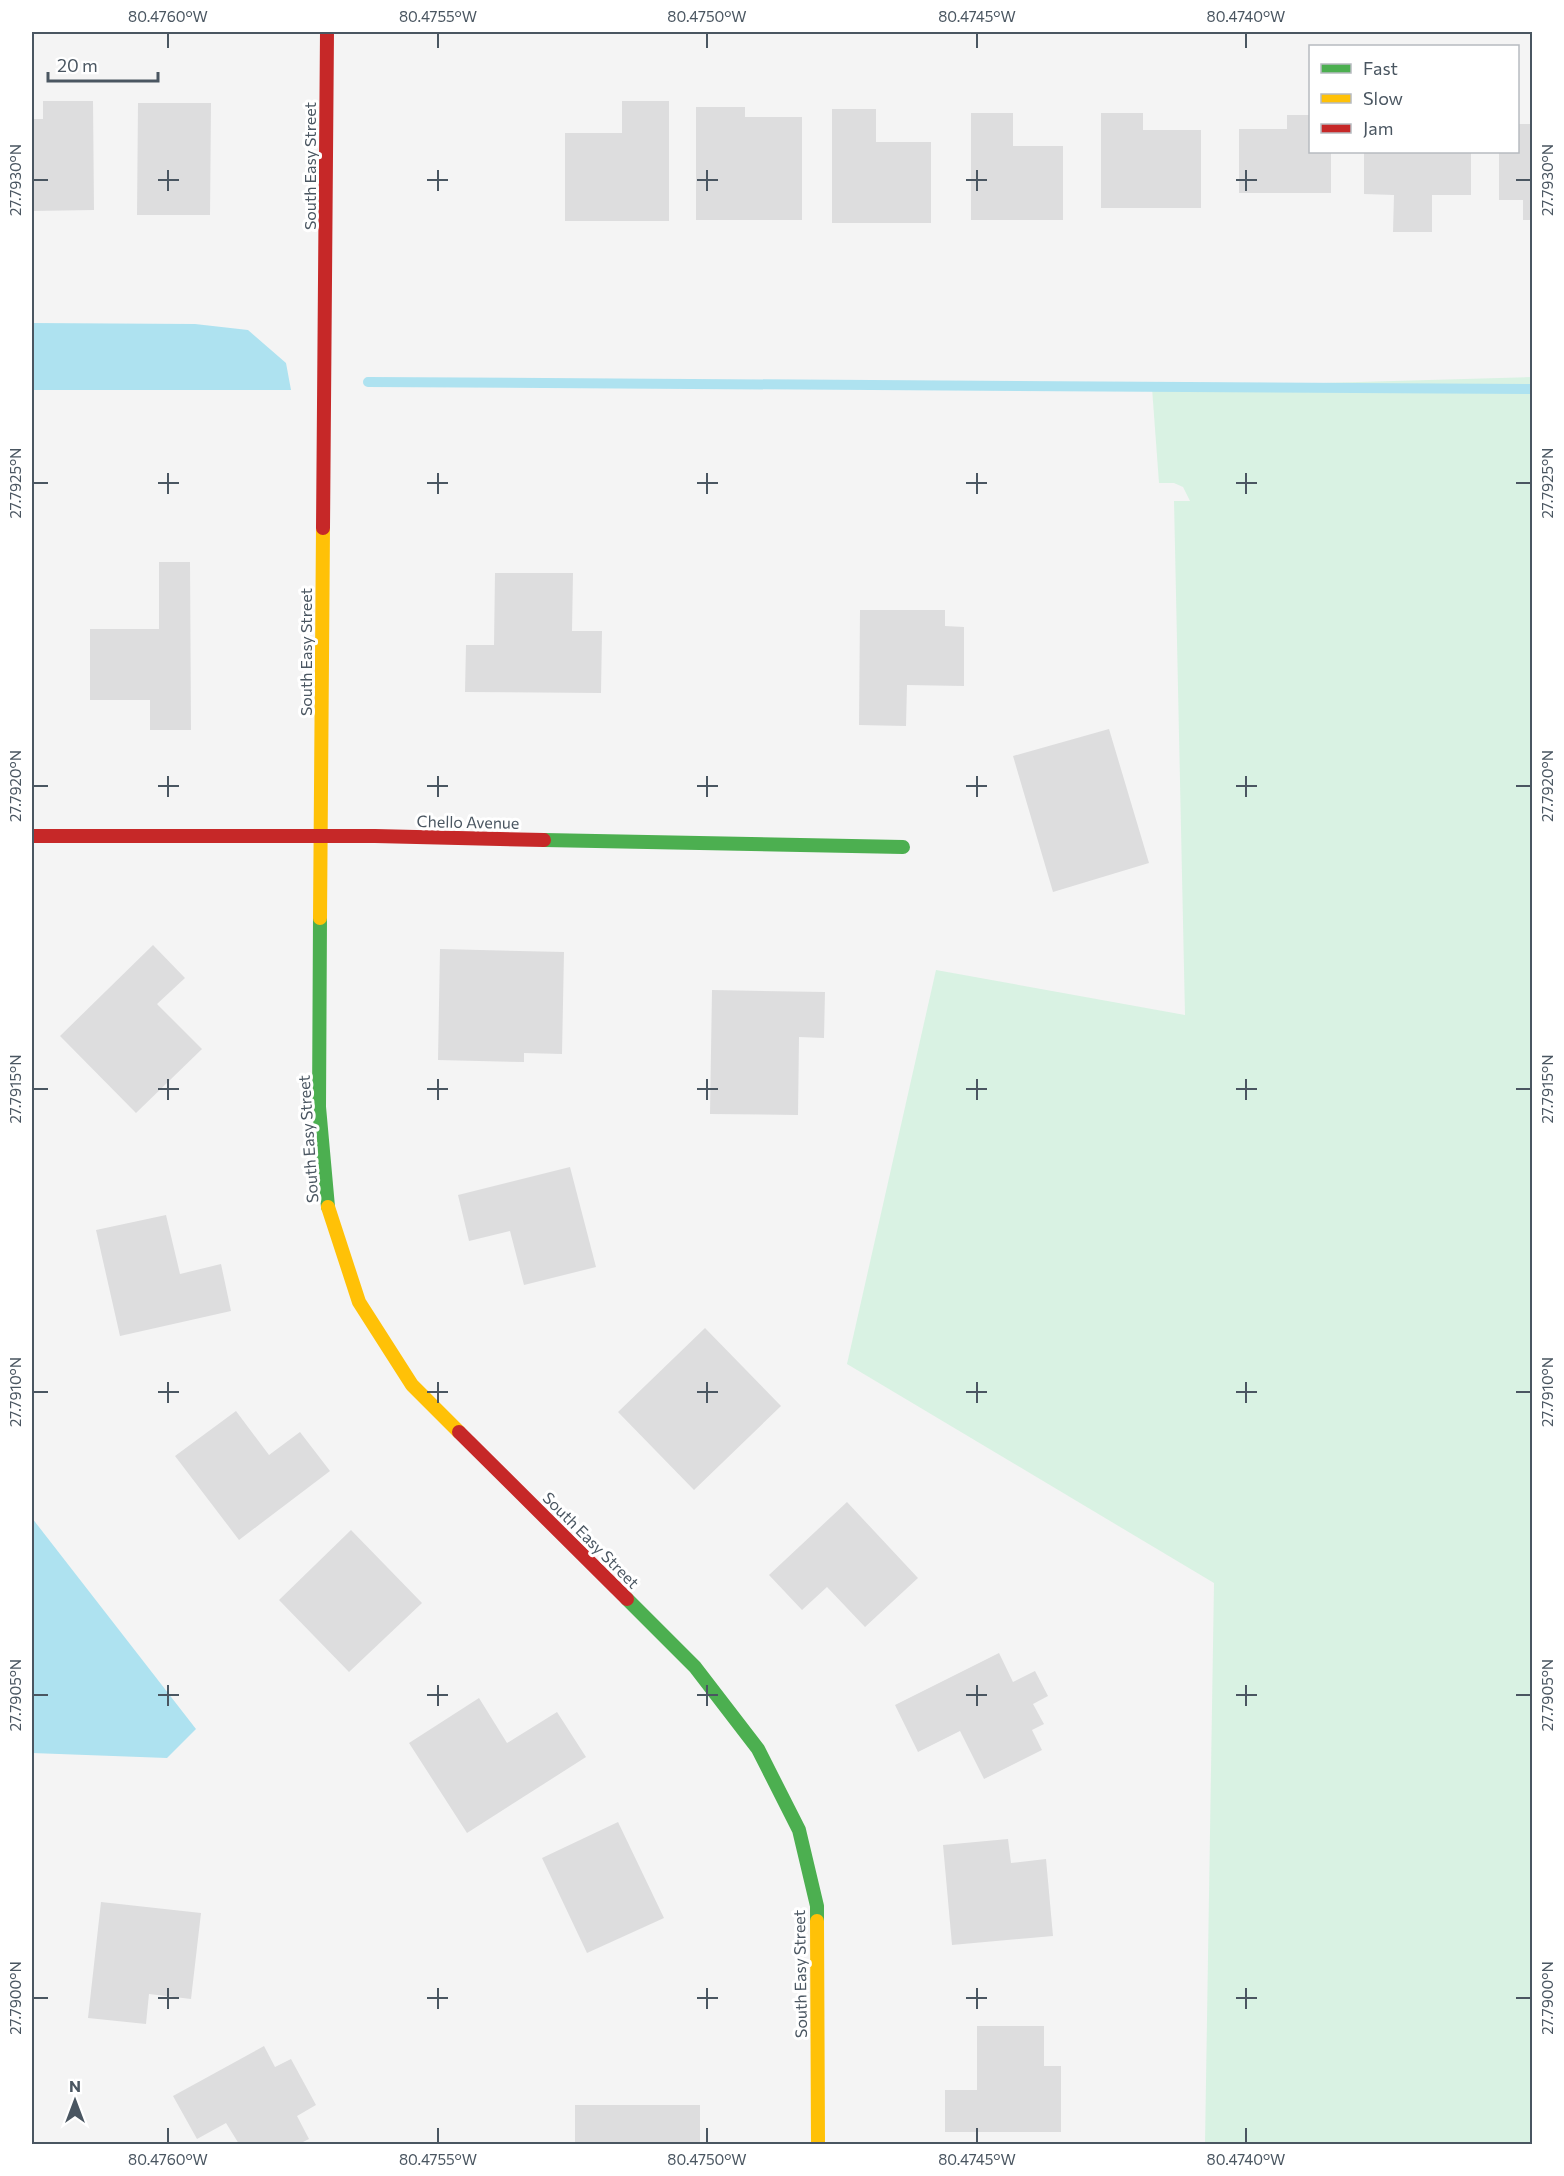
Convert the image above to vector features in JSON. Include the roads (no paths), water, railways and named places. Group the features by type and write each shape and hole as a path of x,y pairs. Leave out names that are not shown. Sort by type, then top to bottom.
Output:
{"street":[{"name":"South Easy Street","path":"327,32 319,1107 326,1201 359,1302 412,1385 695,1667 758,1749 799,1830 817,1906 818,2145"},
{"name":"Chello Avenue","path":"32,836 321,836 903,847"}],"water":[{"path":"32,323 195,324 248,330 286,363 291,390 32,390"},
{"path":"32,1518 196,1729 167,1758 32,1753"}],"waterway":[{"path":"368,382 1532,389"}]}
